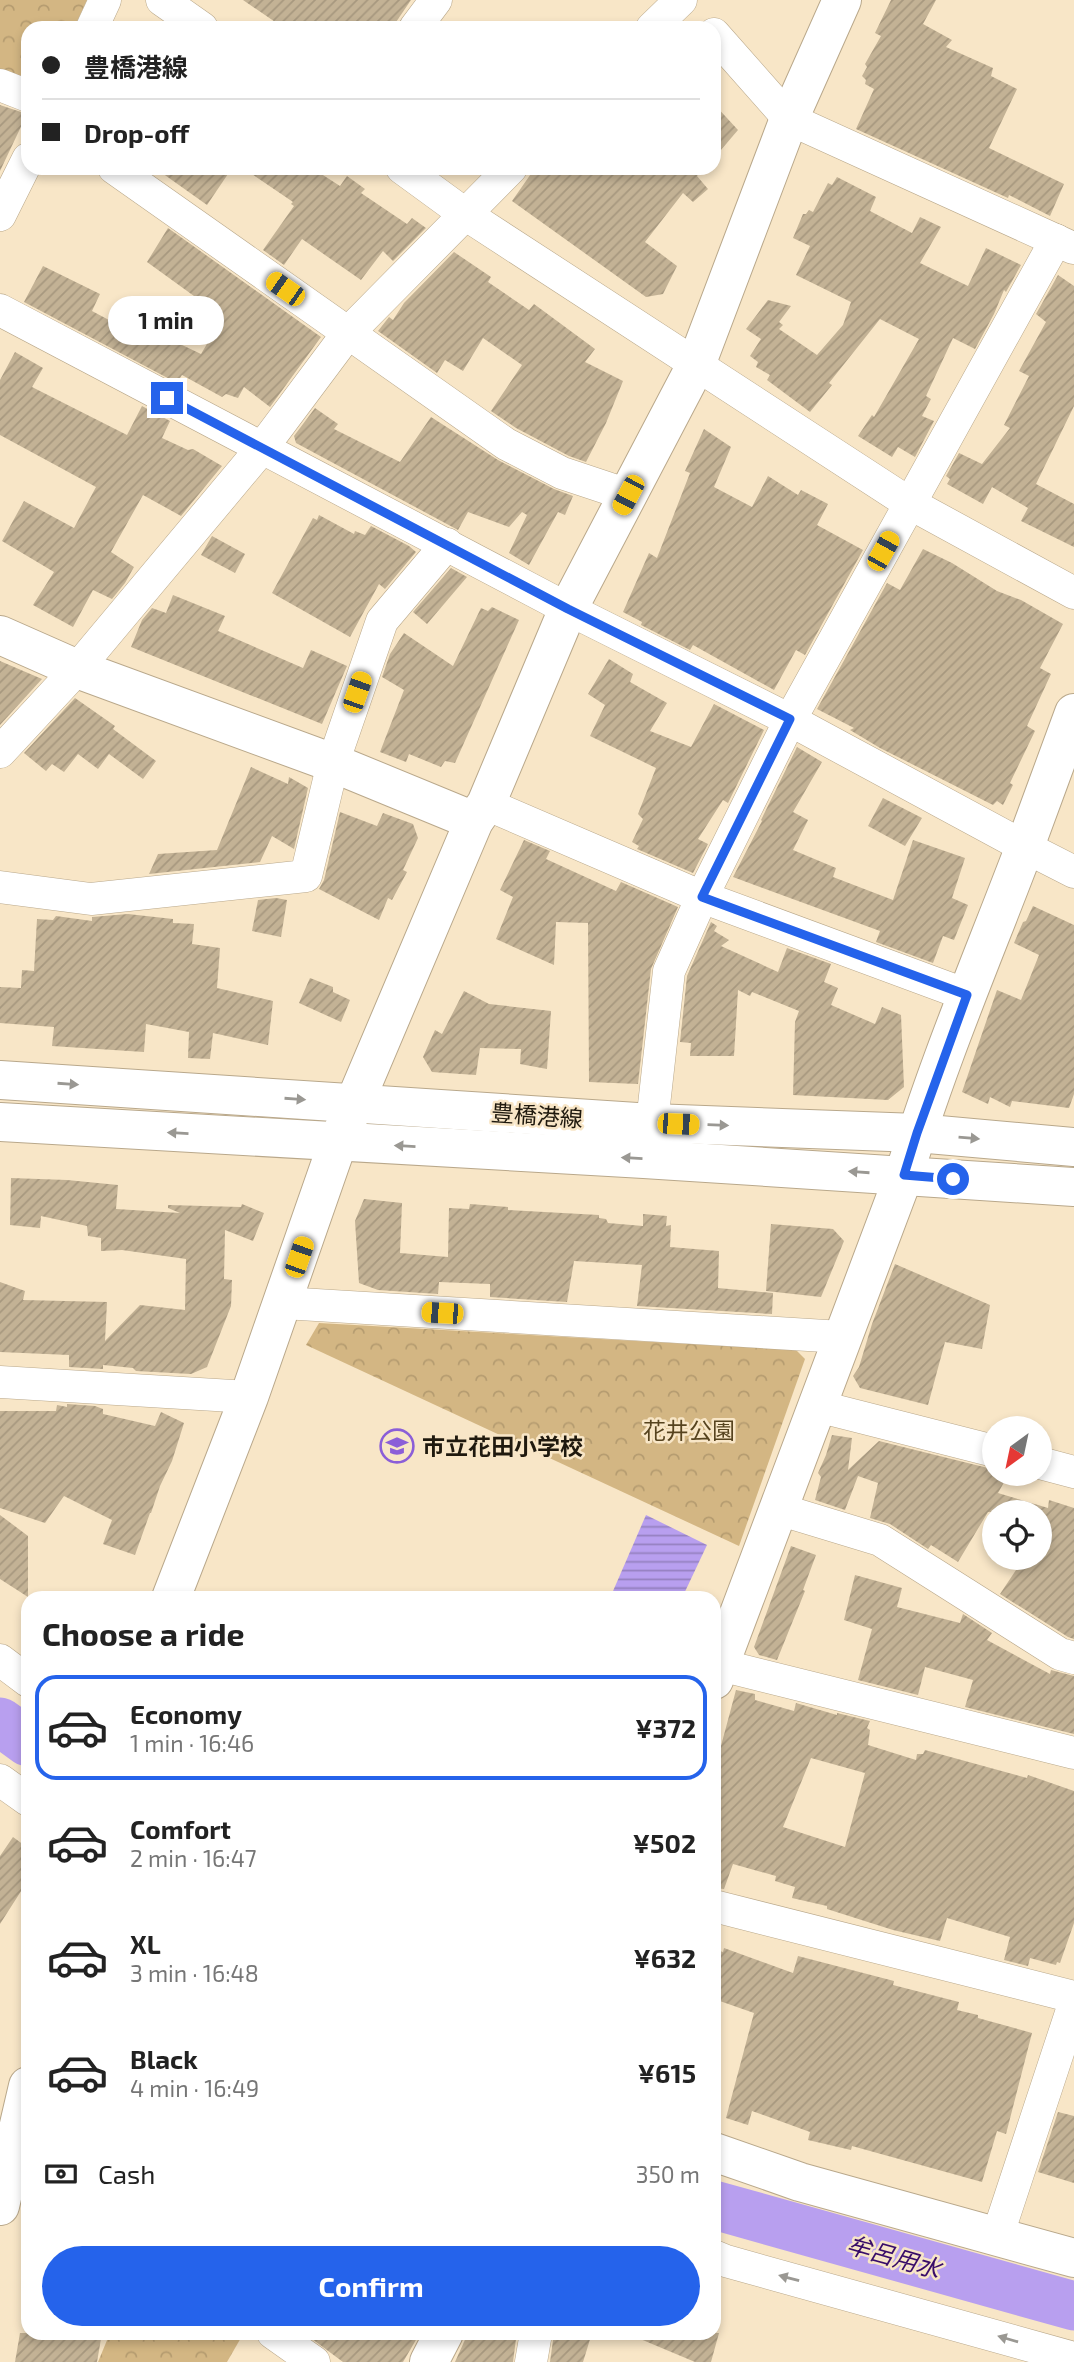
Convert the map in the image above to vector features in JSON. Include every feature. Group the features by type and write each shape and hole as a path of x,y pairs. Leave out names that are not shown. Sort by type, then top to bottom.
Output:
{"street":[{"path":"95,21 105,0"},
{"path":"162,0 192,21"},
{"path":"420,21 436,0"},
{"path":"660,21 682,0 702,21"},
{"path":"174,1591 249,1396 338,1142 568,609 696,365 789,119 842,0"},
{"path":"652,1123 669,971 702,897 790,719 909,503 1065,244 789,119 721,42"},
{"path":"0,85 21,93"},
{"path":"0,215 21,173"},
{"path":"124,175 506,444 562,473 628,495"},
{"path":"411,175 464,214 909,503 1074,593"},
{"path":"0,752 77,669 262,448 348,333 504,175"},
{"path":"0,310 568,609 790,719 1074,872"},
{"path":"0,887 91,899 306,876 333,764 382,621 447,544"},
{"path":"0,635 77,669 333,764 480,813 967,995"},
{"path":"721,1661 1074,713"},
{"name":"豊橋港線","path":"0,1080 652,1123 917,1133 1074,1147"},
{"name":"豊橋港線","path":"3,1130 338,1142 1074,1187"},
{"path":"283,1303 842,1337"},
{"path":"0,1382 249,1396"},
{"path":"817,1406 982,1448"},
{"path":"1052,1466 1074,1472"},
{"path":"778,1509 880,1540 1060,1654 1074,1658"},
{"path":"0,1660 21,1676"},
{"path":"721,1673 1074,1753"},
{"path":"0,1780 21,1795"},
{"path":"721,1908 1074,1997"},
{"path":"997,2236 1074,2004"},
{"path":"0,2206 21,2116"},
{"path":"721,2154 800,2182 1074,2258"},
{"path":"721,2259 1074,2358"},
{"path":"283,2340 314,2362"},
{"path":"429,2362 440,2340"},
{"path":"531,2362 535,2340"}],"green space":[{"path":"0,0 87,0 77,21 21,21 21,83 0,75"},
{"name":"花井公園","path":"319,1323 796,1350 805,1359 739,1546 306,1345"},
{"path":"107,2340 240,2340 227,2362 98,2362"}],"shaded area":[{"path":"646,1515 707,1545 685,1591 613,1591"}],"building":[{"path":"243,0 411,0 397,21 274,21"},
{"path":"891,0 936,0 923,24 952,40 946,47 993,68 991,76 1017,89 989,148 1064,184 1050,216 1009,195 1008,198 856,129 874,89 865,84 866,80 862,76 867,67 865,64 881,36 875,33"},
{"path":"0,105 21,112 21,127 0,171"},
{"path":"721,112 738,130 721,150"},
{"path":"165,175 227,175 207,205"},
{"path":"253,175 323,175 340,186 347,176 365,189 361,193 407,224 412,218 426,228 393,261 383,251 361,280 302,239 284,265 263,250 294,206 291,204 293,202"},
{"path":"530,175 698,175 708,189 693,202 683,193 645,242 677,266 663,294 646,297 512,201"},
{"path":"837,177 876,197 870,211 912,233 920,217 941,227 920,263 968,286 986,248 1021,265 1006,292 1004,290 975,349 953,338 926,396 931,399 922,416 934,421 915,457 898,447 892,457 858,436 872,415 874,417 919,339 880,319 829,383 832,385 810,412 767,380 770,375 756,367 758,362 750,356 761,339 746,329 768,300 791,306 779,322 783,325 779,329 817,355 843,325 851,302 796,275 810,246 793,238 803,214 809,210 813,212 828,183 832,185"},
{"path":"168,228 321,337 270,407 244,387 238,398 226,394 222,397 182,375 177,383 24,302 43,266 100,294 92,311 154,344 159,334 201,354 223,317 147,262"},
{"path":"454,252 491,277 488,282 529,310 534,304 595,349 585,362 623,381 586,462 516,428 491,411 522,365 483,338 463,371 445,360 437,373 378,331 389,317 393,320 404,303"},
{"path":"1058,275 1074,286 1074,406 1036,484 1074,504 1074,547 1021,521 1028,508 992,487 983,504 947,484 950,479 946,476 959,453 982,464 1010,428 1004,425 1029,376 1019,371 1046,322 1036,314"},
{"path":"15,352 43,368 32,387 127,435 142,406 170,421 162,438 188,450 193,449 222,466 181,516 143,495 111,552 134,567 112,599 93,590 73,627 33,605 54,572 2,541 24,501 74,528 96,487 0,435 0,380"},
{"path":"315,408 338,424 334,429 400,462 431,417 498,460 573,496 565,515 558,512 529,565 509,553 527,515 522,512 509,527 468,512 458,530 296,443 294,436"},
{"path":"704,429 731,447 714,487 752,507 768,476 798,495 801,490 828,504 817,525 863,550 805,655 796,650 774,690 693,645 690,650 641,625 642,622 623,612 649,553 657,558 690,473 685,471"},
{"path":"319,515 354,534 355,531 365,535 371,526 416,552 385,589 379,584 350,637 272,593 313,518 317,520"},
{"path":"212,536 245,554 235,573 201,555"},
{"path":"923,549 1063,624 1040,668 1051,674 1027,726 1035,731 1010,783 1013,785 1003,805 997,801 993,805 880,748 850,730 854,728 817,709 887,583 900,590"},
{"path":"451,568 467,577 427,624 413,612"},
{"path":"173,595 225,616 218,631 303,668 311,650 347,666 322,724 131,647 142,620 152,608 166,613"},
{"path":"492,607 519,620 455,763 445,761 441,767 409,754 406,762 380,752 404,690 382,677 390,654 404,633 453,666 481,608 488,611"},
{"path":"609,659 633,674 630,682 667,703 650,731 691,747 714,704 764,730 728,803 723,800 698,839 708,844 693,873 637,849 639,846 632,842 643,819 638,814 656,768 590,736 605,705 588,694"},
{"path":"0,661 42,679 0,725"},
{"path":"75,698 115,726 113,729 156,761 143,779 109,754 98,769 78,754 64,772 52,764 46,771 24,753"},
{"path":"797,747 822,762 793,812 808,820 793,850 836,868 833,877 893,900 913,840 965,858 952,898 968,905 954,940 943,936 933,963 876,942 880,931 733,877"},
{"path":"251,767 288,784 289,777 308,788 294,849 272,836 260,862 149,874 158,854 217,850"},
{"path":"883,798 922,818 905,846 868,826"},
{"path":"340,812 377,826 383,813 413,824 418,838 403,870 407,872 392,900 388,898 379,920 319,889 324,880"},
{"path":"524,840 550,851 546,859 616,891 621,882 678,907 651,969 638,1084 589,1082 588,923 556,922 554,965 496,939 513,897 500,890"},
{"path":"258,900 287,900 281,937 252,931"},
{"path":"1033,906 1074,925 1074,1094 1069,1108 1012,1101 1010,1107 990,1097 988,1104 962,1092 997,990 1021,1000 1039,955 1014,943"},
{"path":"128,914 173,919 173,923 194,924 192,944 220,948 217,988 273,1001 268,1045 213,1033 210,1059 188,1058 189,1032 146,1024 144,1052 52,1046 54,1027 0,1023 0,987 21,988 22,970 34,971 37,919 53,920 56,916 92,921 92,917"},
{"path":"711,922 717,926 714,931 729,940 721,946 778,972 787,948 831,964 824,982 838,988 831,1005 875,1024 882,1007 901,1015 904,1087 888,1100 793,1095 795,1022 799,1011 752,992 750,996 738,990 734,1056 690,1056 691,1043 680,1042 687,976"},
{"path":"310,978 333,987 333,992 350,1000 341,1022 299,1003"},
{"path":"464,991 489,1004 551,1011 547,1069 520,1064 521,1049 480,1048 476,1075 432,1072 423,1057 435,1030 442,1034"},
{"path":"11,1178 118,1185 116,1209 180,1213 168,1208 168,1205 241,1207 242,1204 264,1213 253,1241 225,1230 224,1279 232,1280 231,1306 207,1367 191,1374 136,1371 133,1368 103,1365 103,1369 69,1367 69,1355 0,1352 0,1282 25,1291 23,1300 107,1302 105,1341 140,1305 185,1310 186,1259 122,1250 101,1251 101,1238 88,1236 87,1226 41,1216 40,1228 10,1225"},
{"path":"364,1199 402,1203 400,1253 448,1257 449,1208 469,1209 470,1204 508,1207 508,1210 599,1215 599,1218 606,1219 608,1223 643,1226 643,1214 667,1216 666,1226 671,1225 670,1247 719,1251 718,1288 773,1293 772,1314 637,1306 642,1265 574,1261 567,1302 490,1297 490,1284 439,1282 438,1294 378,1290 359,1283 355,1221"},
{"path":"771,1224 833,1229 844,1241 821,1297 766,1291"},
{"path":"895,1264 990,1305 982,1349 945,1342 928,1405 860,1388 853,1376 859,1367"},
{"path":"67,1404 95,1406 103,1409 103,1414 155,1426 161,1412 184,1423 135,1555 103,1544 112,1520 64,1496 45,1523 0,1508 0,1411 56,1411 57,1405 67,1407"},
{"path":"832,1435 852,1438 848,1470 879,1441 982,1467 982,1486 1002,1486 998,1493 1021,1500 982,1500 982,1522 958,1562 931,1545 928,1549 890,1524 870,1518 878,1483 858,1476 845,1510 815,1500 821,1477 818,1473"},
{"path":"1052,1501 1074,1508 1074,1639 1000,1594 1016,1570 1052,1570"},
{"path":"0,1515 28,1536 28,1591 21,1592 0,1579"},
{"path":"791,1546 816,1555 803,1590 805,1591 777,1660 759,1655 754,1647"},
{"path":"855,1575 902,1588 897,1607 960,1623 963,1614 992,1633 987,1640 1050,1674 1051,1670 1074,1676 1074,1734 965,1707 973,1680 925,1667 918,1695 858,1680 872,1629 844,1620"},
{"path":"736,1690 755,1694 755,1700 794,1711 796,1703 870,1721 867,1728 870,1730 868,1745 916,1760 917,1754 923,1754 925,1750 1027,1778 1028,1775 1074,1791 1074,1923 1060,1963 1057,1962 1056,1965 1030,1958 1028,1966 1004,1960 1010,1937 947,1918 940,1941 893,1930 827,1909 827,1906 792,1898 795,1887 775,1881 776,1876 733,1864 724,1889 721,1889 721,1746","holes":["811,1758 865,1773 845,1847 783,1827"]},
{"path":"13,1837 21,1843 21,1891 0,1924 0,1856"},
{"path":"724,1948 793,1973 798,1956 894,1981 893,1985 959,2002 957,2010 978,2015 978,2018 1032,2033 1006,2134 997,2131 982,2182 852,2146 851,2150 808,2140 810,2132 752,2111 748,2125 726,2118 754,2013 721,2001 721,1951"},
{"path":"1058,2112 1074,2116 1074,2183 1038,2172"},
{"path":"20,2333 21,2340 101,2340 97,2362 15,2362"},
{"path":"313,2340 416,2340 403,2362 343,2362"},
{"path":"465,2340 516,2340 513,2362 455,2362"},
{"path":"553,2340 590,2340 583,2362 550,2362"},
{"path":"643,2340 717,2340 711,2362 695,2362"}],"waterway":[{"name":"牟呂用水","path":"0,1722 21,1737"},
{"name":"牟呂用水","path":"721,2207 1074,2306"}],"place":[{"name":"市立花田小学校","path":"397,1446"}],"route":[{"path":"167,398 568,609 790,719 702,897 967,995 904,1175 953,1179"}]}
